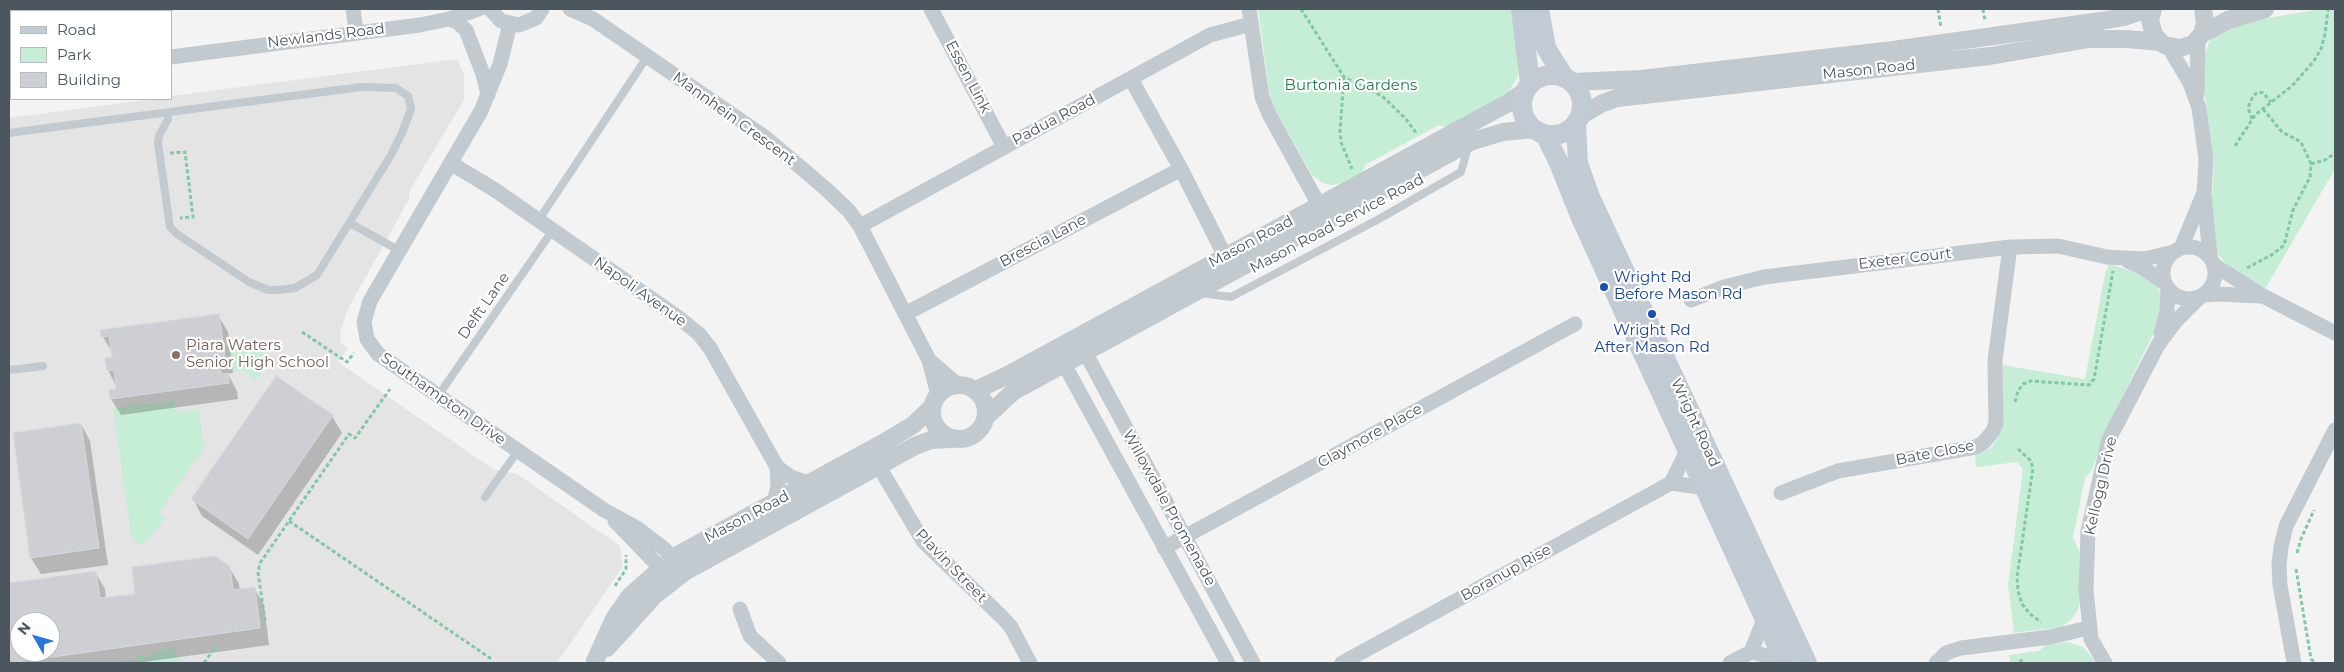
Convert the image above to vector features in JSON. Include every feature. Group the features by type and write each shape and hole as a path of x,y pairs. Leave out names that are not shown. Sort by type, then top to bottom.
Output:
{"main road":[{"path":"1521,9 1528,88"},
{"path":"1539,9 1546,48 1581,98 1578,120 1562,133 1539,132 1526,121 1522,111 1522,100 1528,88 1546,75 1568,80"},
{"name":"Wright Road","path":"1578,120 1578,163 1590,197 1807,663"},
{"name":"Wright Road","path":"1539,132 1559,163 1580,218 1706,488 1784,662"}],"street":[{"path":"353,9 356,32"},
{"name":"Newlands Road","path":"172,57 420,24 449,19 478,9"},
{"path":"490,9 501,21 510,24 528,22 536,18 542,9"},
{"name":"Mannhein Crescent","path":"570,9 593,19 777,147 849,211 860,226 929,360 935,401"},
{"name":"Essen Link","path":"931,9 1004,146"},
{"path":"1249,9 1262,97 1269,114 1318,205"},
{"name":"Mason Road","path":"1568,80 1641,79 1893,50 2108,20 2147,9"},
{"path":"2153,9 2150,20 2152,30 2185,73 2197,98"},
{"path":"2201,296 2212,286 2215,279 2204,194 2206,159 2197,98 2200,37 2205,23 2203,9"},
{"path":"2200,37 2228,20 2265,9"},
{"path":"449,19 457,22 466,30 484,74 488,95"},
{"name":"Southampton Drive","path":"510,24 500,64 488,95 452,164 370,301 364,322 364,332 372,348 378,354 604,510 637,528 679,576"},
{"name":"Padua Road","path":"860,226 1210,35 1251,24"},
{"name":"Mason Road","path":"1578,120 1603,103 1617,98 1990,56 2089,39 2127,39 2180,48 2200,37"},
{"path":"1131,79 1181,169 1224,256"},
{"name":"Mason Road","path":"976,390 1006,376 1508,103 1528,88"},
{"name":"Mason Road","path":"986,417 1014,391 1470,142 1504,132 1539,132"},
{"name":"Napoli Avenue","path":"452,164 495,190 680,318 698,334 710,348 776,467 778,485 774,503"},
{"name":"Brescia Lane","path":"905,314 1181,169"},
{"path":"2204,194 2177,250 2165,264 2163,272 2166,286 2182,298 2218,294 2263,296"},
{"name":"Exeter Court","path":"1691,300 1724,287 1764,277 2010,247 2058,246 2121,258 2144,259 2177,250"},
{"name":"Bate Close","path":"1781,493 1838,471 1976,447 1983,443 1993,431 1996,423 1995,360 2010,247"},
{"path":"2177,250 2196,248 2263,296 2335,334"},
{"name":"Exeter Court","path":"2121,258 2144,268 2166,286"},
{"name":"Kellogg Drive","path":"2158,345 2167,311 2166,286"},
{"name":"Kellogg Drive","path":"2105,663 2091,639 2088,628 2086,590 2088,531 2109,439 2158,345 2186,309 2201,296"},
{"name":"Claymore Place","path":"1164,548 1575,324"},
{"name":"Willowdale Promenade","path":"1085,352 1253,663"},
{"name":"Mannhein Crescent","path":"929,360 958,385"},
{"name":"Willowdale Promenade","path":"1064,364 1228,663"},
{"path":"958,385 976,390 985,402 986,417 979,431 973,436 958,440 951,439 937,429 933,422 935,401 943,390 958,385"},
{"name":"Mason Road","path":"594,662 618,612 630,596 667,563 913,425 935,401"},
{"path":"2294,663 2280,585 2279,565 2281,547 2286,526 2335,430"},
{"name":"Mason Road","path":"594,662 642,608 679,576 915,446 931,440 951,439"},
{"path":"1688,449 1671,483 1706,488"},
{"name":"Plavin Street","path":"878,465 923,541 1011,627 1030,663"},
{"path":"776,467 791,477 809,483"},
{"name":"Boranup Rise","path":"1342,663 1365,658 1671,483"},
{"name":"Southampton Drive","path":"604,510 637,545 667,563"},
{"path":"740,609 750,636 779,663"},
{"path":"1730,663 1751,652 1764,619"},
{"path":"1936,663 1946,653 1961,648 2050,637 2088,628"},
{"path":"1751,652 1784,662"}],"lane":[{"path":"538,221 647,57"},
{"path":"9,133 361,87 396,88 408,96 410,102 407,121 391,155 318,275 295,288 277,290 268,290 249,282 176,234 169,224 158,143 159,136 168,119 168,113"},
{"name":"Mason Road Service Road","path":"1195,292 1231,297 1379,219 1461,172 1470,142"},
{"path":"350,223 400,251"},
{"name":"Delft Lane","path":"438,396 552,231"},
{"path":"9,370 43,366"},
{"path":"485,497 518,450"}],"path":[{"path":"1301,9 1344,77 1382,96 1405,118 1417,134"},
{"path":"1938,9 1942,29"},
{"path":"1983,9 1985,24"},
{"path":"2236,146 2252,120 2292,86 2314,60 2321,49 2328,10"},
{"path":"1344,77 1340,131 1341,142 1352,169"},
{"path":"2252,120 2248,108 2253,96 2258,92 2262,93 2271,102"},
{"path":"2246,269 2273,254 2284,245 2293,210 2310,177 2310,163 2301,142 2282,132 2263,109"},
{"path":"169,153 184,152 193,217 180,218"},
{"path":"2310,163 2326,160 2335,153"},
{"path":"2015,402 2018,391 2023,384 2032,381 2089,385 2094,379 2113,271"},
{"path":"302,332 347,362 354,353"},
{"path":"266,620 258,572 260,563 348,434 354,438 390,389"},
{"path":"2018,450 2030,460 2033,468 2017,577 2018,591 2022,604 2030,614 2048,626"},
{"path":"2297,555 2301,540 2318,502"},
{"path":"289,521 493,660"},
{"path":"618,612 604,602 626,569 626,555 637,545"},
{"path":"2295,563 2311,659 2315,663"},
{"path":"204,663 216,646"},
{"path":"141,655 142,663"},
{"path":"2021,657 2021,663"}],"shaded area":[{"name":"Piara Waters Senior High School","path":"457,59 464,74 464,100 409,192 409,199 348,309 340,332 341,343 348,348 338,362 493,469 517,474 620,546 623,566 557,663 9,663 9,118 145,100 172,100 172,96"}],"green space":[{"name":"Burtonia Gardens","path":"1258,9 1515,9 1518,76 1507,95 1448,127 1439,125 1365,165 1362,173 1345,183 1331,185 1321,182 1312,175 1272,104"},
{"path":"2322,9 2335,9 2335,169 2265,289 2228,266 2215,251 2211,217 2214,162 2204,88 2205,53 2212,36 2219,30 2255,20"},
{"path":"2109,264 2144,275 2156,284 2163,299 2154,332 2107,428 2092,470 2085,478 2073,538 2079,550 2080,599 2078,610 2070,621 2060,627 2014,633 2008,585 2023,469 2017,462 1976,467 1975,456 1991,448 2000,434 2003,424 2003,365 2085,379 2105,274"},
{"path":"258,348 272,359 256,380 243,371 232,371 229,352"},
{"path":"175,400 176,412 199,409 204,448 159,513 165,518 147,541 140,544 131,535 113,408"},
{"path":"2067,642 2083,647 2097,663 2011,663 2010,661 2009,655 2039,651 2045,645"},
{"path":"178,647 174,654 186,663 127,663 126,660 146,657 157,651"}],"building":[{"path":"219,314 225,356 219,357 221,374 228,373 229,383 110,399 109,390 116,389 114,370 107,371 105,358 112,357 109,336 101,337 100,330"},
{"path":"276,376 333,415 248,539 191,499"},
{"path":"81,423 99,548 30,558 13,433"},
{"path":"215,556 230,566 233,590 255,587 260,628 60,656 60,612 10,612 10,662 16,662 9,663 9,583 96,571 100,598 135,594 132,567"}],"place":[{"name":"Wright Rd Before Mason Rd","path":"1604,287"},
{"name":"Wright Rd After Mason Rd","path":"1652,314"},
{"name":"Piara Waters Senior High School","path":"176,355"}]}
